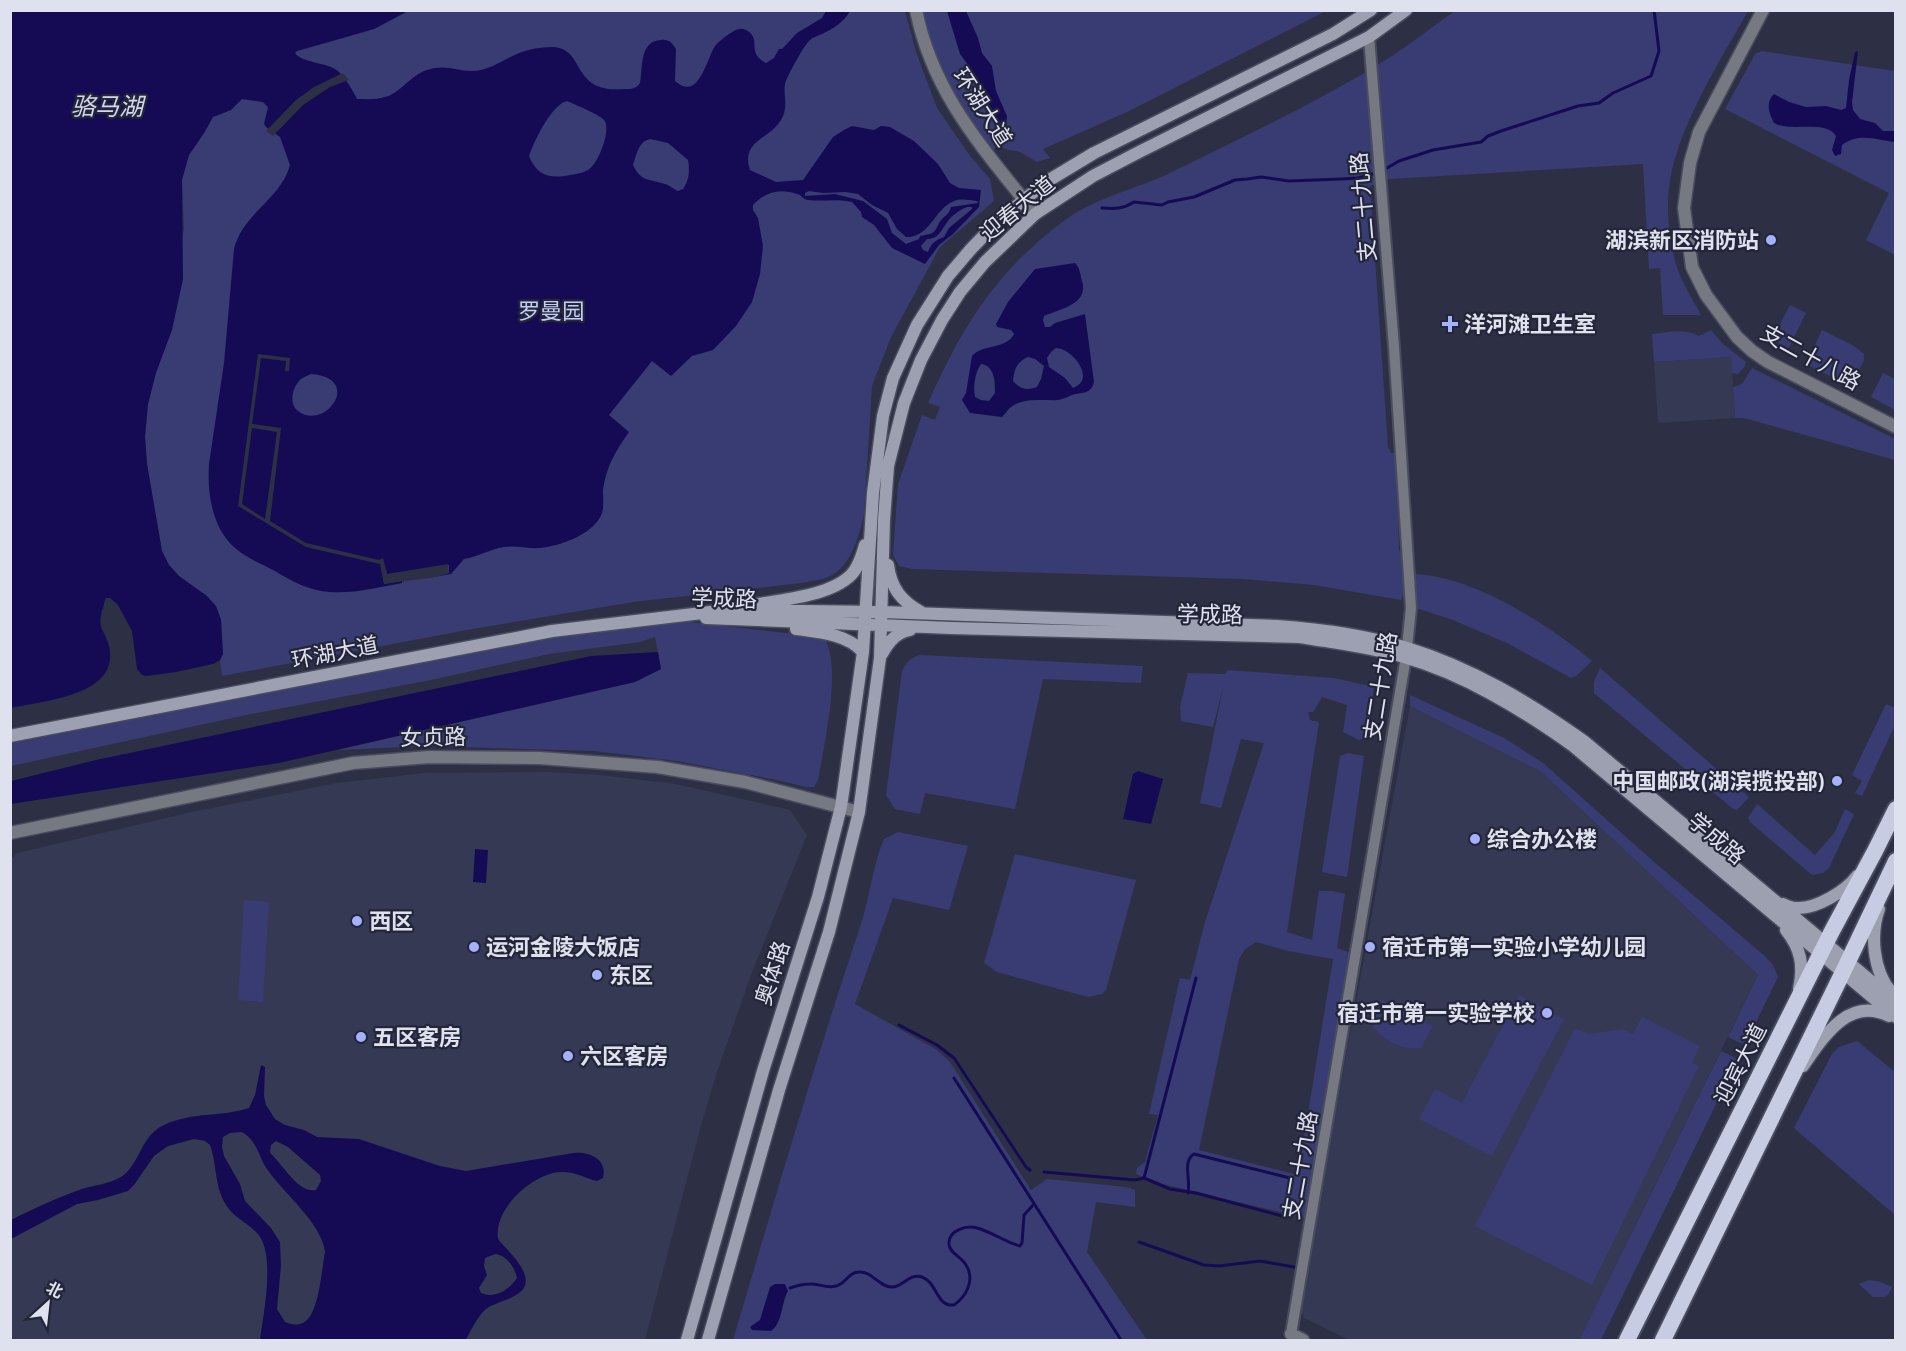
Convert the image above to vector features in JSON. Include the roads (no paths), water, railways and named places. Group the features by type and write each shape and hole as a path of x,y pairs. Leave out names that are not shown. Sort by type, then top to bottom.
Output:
{"highway":[{"name":"迎宾大道","path":"1627,1341 1823,948 1896,809"},
{"path":"1663,1341 1896,861"},
{"path":"1860,879 1867,888 1883,888"},
{"path":"1783,1029 1793,1023 1803,1029 1810,1040"}],"main road":[{"name":"迎春大道","path":"866,619 878,518 883,416 893,378 927,309 948,276 999,220 1046,182 1094,153 1333,34 1371,10"},
{"name":"迎春大道","path":"882,612 878,518 904,403 912,381 942,320 960,292 985,262 1035,214 1102,172 1369,37 1406,10"},
{"path":"1094,153 1102,172"},
{"path":"971,249 985,262"},
{"path":"878,518 890,577 896,593 909,605 924,614"},
{"path":"725,614 834,587 852,574 862,558 878,518"},
{"name":"学成路","path":"866,619 882,612 1317,629 1459,668 1502,688 1585,741 1845,967 1896,1018"},
{"name":"奥体路","path":"708,1341 779,1090 829,932 859,812 880,658 882,612"},
{"path":"725,614 823,633 857,645 863,652"},
{"name":"学成路","path":"669,617 725,614 866,619 881,626 1300,637 1406,652"},
{"name":"环湖大道","path":"10,736 552,631 669,617"},
{"name":"奥体路","path":"687,1341 760,1081 818,897 841,807 866,619"},
{"path":"880,658 889,641 901,632 921,627"},
{"path":"1774,907 1811,906 1829,898 1855,880 1875,851"},
{"path":"1896,861 1875,918 1875,943 1882,982 1896,997"},
{"path":"1774,907 1801,956 1803,969 1794,1007"},
{"name":"学成路","path":"1845,967 1896,1002"},
{"path":"1784,1094 1833,1027 1846,1017 1864,1009 1878,1011 1896,1018"}],"street":[{"name":"环湖大道","path":"916,10 921,36 942,86 964,124 1035,214"},
{"name":"支二十八路","path":"1763,10 1699,132 1690,163 1684,208 1692,267 1721,318 1752,351 1768,362 1896,427"},
{"name":"支二十九路","path":"1291,1334 1406,652 1411,608 1394,347 1369,37"},
{"name":"女贞路","path":"10,833 343,765 429,757 540,758 658,766 745,782 859,812"},
{"path":"1291,1334 1303,1341"}],"water":[{"name":"骆马湖","path":"11,11 408,11 374,29 295,53 303,59 338,71 349,84 357,99 378,99 390,95 427,70 450,68 466,71 478,70 490,67 513,55 547,47 562,49 570,54 586,78 594,85 607,89 631,89 640,83 645,50 654,42 664,40 670,42 676,49 675,81 683,86 690,86 701,77 715,46 735,30 744,29 751,34 756,54 766,63 774,58 779,49 782,49 797,33 822,18 826,11 850,11 838,24 807,43 785,84 785,106 781,120 753,146 749,153 750,170 776,182 803,180 833,137 852,126 874,130 881,126 890,127 914,141 938,164 950,183 959,188 981,190 979,207 939,245 925,264 892,248 874,225 862,217 861,212 852,202 807,200 785,191 773,192 763,197 753,205 763,246 760,274 752,302 736,326 713,350 692,356 671,376 652,361 609,415 629,432 609,466 604,482 602,513 592,527 576,538 557,545 540,548 504,547 464,559 451,574 433,577 449,573 449,565 383,575 384,584 402,581 402,583 357,591 323,591 294,582 235,548 221,531 210,498 209,464 224,363 234,249 245,225 279,187 290,165 280,137 264,124 268,107 263,102 242,99 231,110 213,117 189,155 182,180 183,279 172,330 156,373 148,404 145,437 147,464 162,551 169,565 179,576 207,596 216,606 221,620 223,654 220,660 213,664 176,672 142,675 137,669 132,631 118,605 110,598 106,598 100,622 109,646 110,663 103,676 91,686 76,693 11,708","holes":["567,101 598,115 606,125 605,138 600,154 588,170 563,176 550,176 540,172 529,156 544,124 561,104","650,139 668,143 688,160 689,175 683,189 678,191 639,174 633,165 640,146","809,191 858,194 872,205 888,213 897,229 906,237 921,233 941,210 954,201 965,200 978,203 951,207 949,213 933,232 906,244 892,233 887,219 863,201 835,194 805,196 805,193","972,207 949,228 944,237 932,244 928,252 923,250 921,246 927,239 937,236 949,219 962,209","311,374 327,378 335,384 337,393 335,402 319,415 308,416 298,411 293,404 292,396 300,380"]},
{"path":"947,11 966,11 982,53 992,66 996,91 1007,116 1006,125 999,122 990,110 976,76 960,54"},
{"path":"1858,51 1853,110 1860,119 1875,123 1883,131 1895,131 1895,142 1868,138 1855,139 1842,145 1841,154 1835,156 1832,150 1836,136 1831,131 1816,127 1781,126 1774,123 1769,112 1769,104 1774,94 1806,107 1826,106 1841,110 1846,108 1849,80 1855,52"},
{"path":"1075,263 1078,267 1083,289 1078,300 1072,305 1044,316 1043,320 1045,327 1050,327 1055,323 1085,314 1093,386 1085,392 1060,400 1034,400 1016,404 1002,417 970,413 962,400 966,393 972,356 976,352 1011,339 1014,334 1011,330 997,327 996,324 1008,302 1035,269","holes":["1056,348 1069,353 1080,365 1083,378 1080,384 1073,388 1065,378 1049,367 1047,358","1028,357 1044,366 1037,387 1024,388 1013,381 1014,373 1021,361","981,364 986,365 992,371 995,393 989,401 975,397 977,371"]},
{"path":"658,652 661,669 635,682 279,763 11,804 11,781 96,760 591,656"},
{"path":"1138,771 1163,779 1151,824 1123,819 1133,774"},
{"path":"475,849 488,850 486,883 473,882"},
{"path":"261,1065 265,1067 266,1105 275,1119 317,1137 359,1139 440,1166 466,1171 585,1153 600,1161 604,1171 603,1178 597,1181 570,1173 550,1174 527,1186 508,1205 498,1228 498,1239 521,1267 526,1282 523,1289 516,1295 486,1309 466,1340 260,1340 266,1300 266,1253 256,1232 228,1208 219,1189 210,1145 205,1141 194,1139 168,1146 154,1156 128,1191 77,1204 11,1239 11,1220 64,1196 121,1177 132,1165 150,1136 164,1125 184,1118 249,1108 255,1095","holes":["241,1132 251,1139 267,1169 310,1219 322,1241 325,1252 317,1298 311,1315 302,1323 285,1322 277,1309 281,1266 280,1242 271,1228 245,1201 240,1184 224,1156 223,1137 230,1133","276,1141 288,1147 320,1175 321,1181 316,1190 309,1190 297,1183 270,1153 271,1145","495,1254 506,1259 517,1278 501,1292 491,1295 481,1293 479,1288 487,1275 484,1266 485,1258"]},
{"path":"775,1284 785,1284 788,1291 778,1323 771,1331 752,1330 750,1327 760,1320 770,1287"}],"waterway":[{"path":"1387,168 1399,161 1433,150 1481,142 1488,136 1501,131 1578,106 1599,103 1613,93 1651,76 1659,51 1654,10"},
{"path":"1102,208 1119,208 1134,202 1162,205 1194,197 1235,180 1261,177 1289,181 1341,179 1358,178 1376,173"},
{"path":"1044,1172 1135,1180 1144,1178 1196,978"},
{"path":"899,1025 937,1045 954,1058 1030,1170"},
{"path":"954,1078 1121,1340"},
{"path":"1188,1193 1188,1161 1194,1154 1290,1178"},
{"path":"1144,1178 1170,1189 1196,1193 1286,1217"},
{"path":"790,1288 807,1284 836,1286 852,1274 859,1272 864,1272 883,1285 892,1287 917,1276 927,1280 940,1299 948,1305 954,1305 966,1292 970,1276 964,1262 950,1247 952,1235 963,1228 973,1227 1020,1246 1024,1215 1034,1204"},
{"path":"1139,1242 1204,1265 1219,1266 1260,1261 1294,1267"}],"place":[{"name":"湖滨新区消防站","path":"1771,240"},
{"name":"洋河滩卫生室","path":"1450,324"},
{"name":"中国邮政(湖滨揽投部)","path":"1837,781"},
{"name":"综合办公楼","path":"1475,839"},
{"name":"西区","path":"357,921"},
{"name":"运河金陵大饭店","path":"474,947"},
{"name":"宿迁市第一实验小学幼儿园","path":"1370,947"},
{"name":"东区","path":"597,975"},
{"name":"宿迁市第一实验学校","path":"1547,1013"},
{"name":"五区客房","path":"361,1037"},
{"name":"六区客房","path":"568,1056"}],"park label":[{"name":"罗曼园","path":"551,311"}]}
